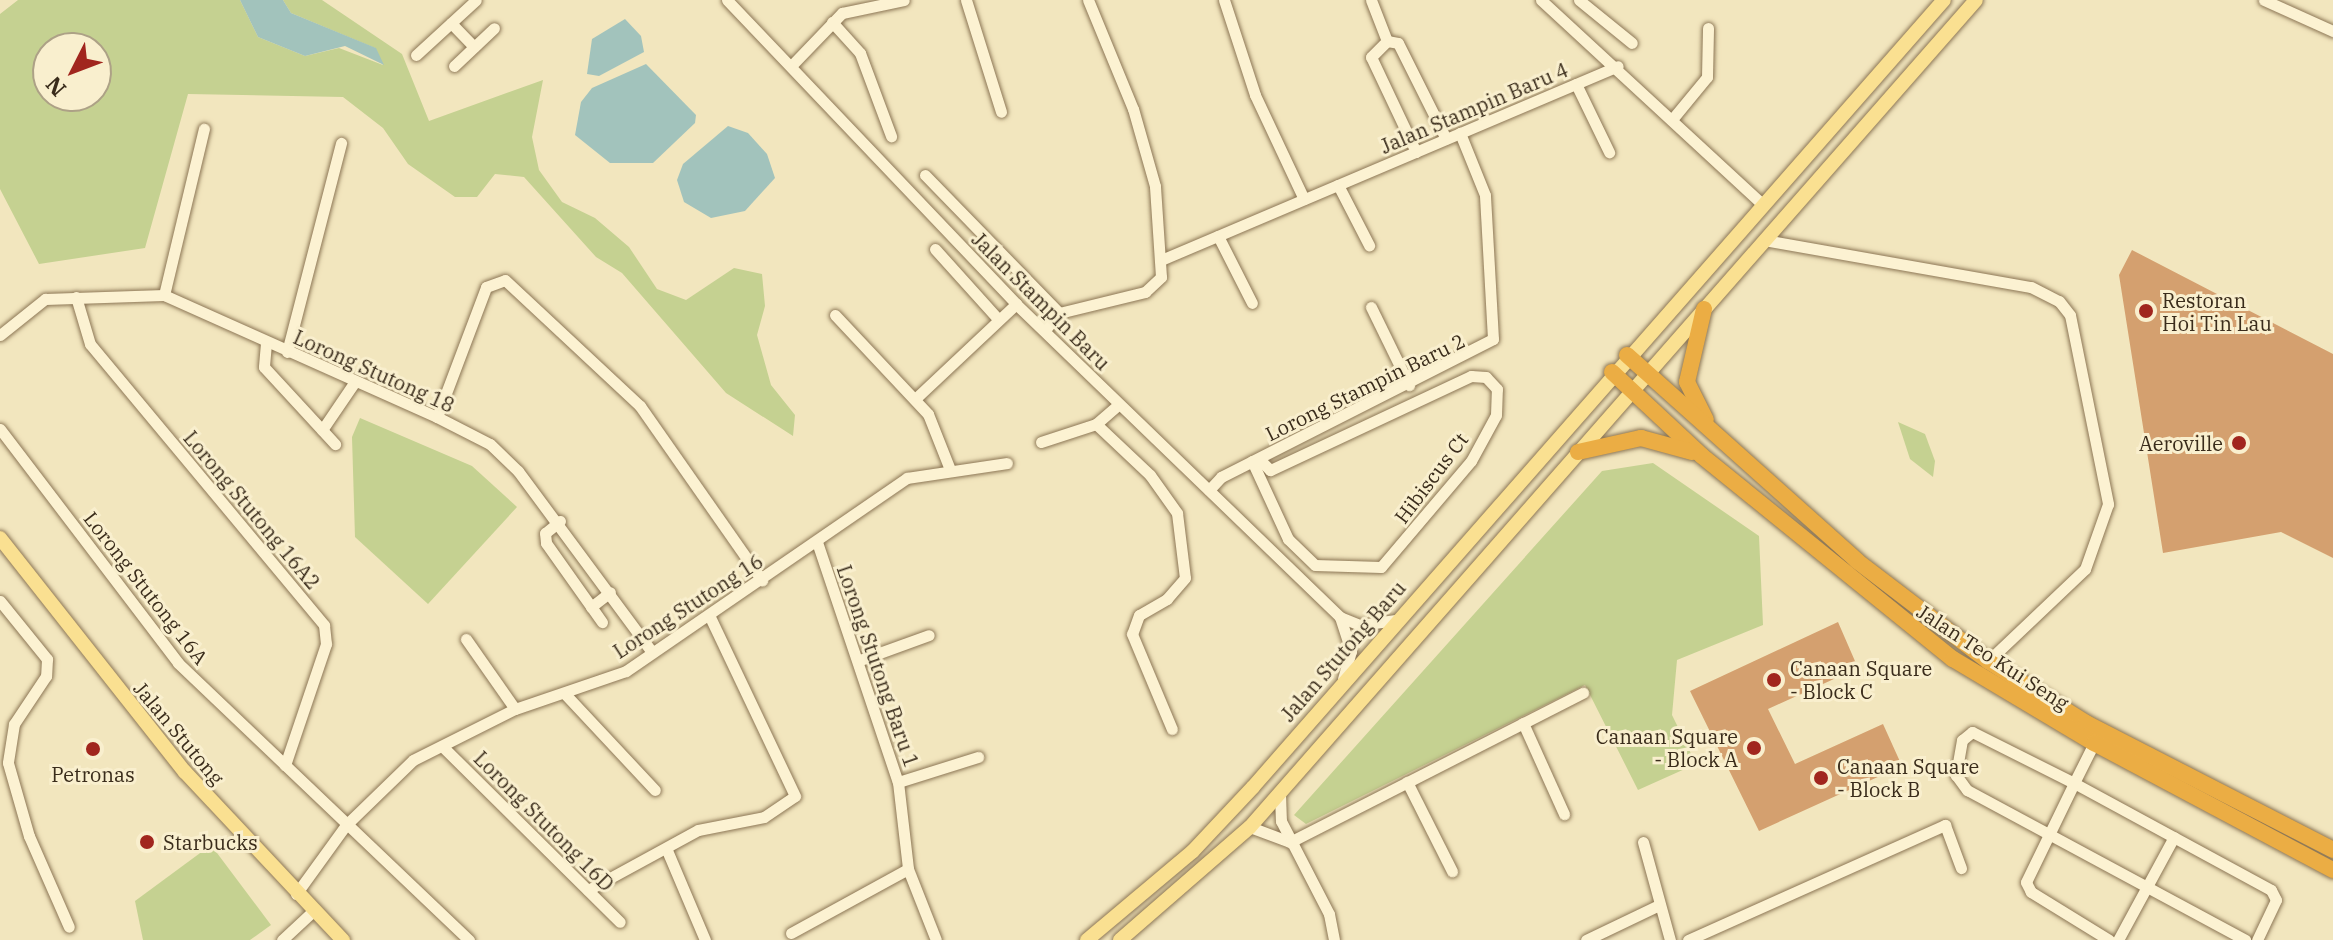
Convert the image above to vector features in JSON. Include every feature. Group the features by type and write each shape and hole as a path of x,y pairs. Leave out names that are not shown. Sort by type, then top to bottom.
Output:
{"highway":[{"path":"1704,309 1687,382 1718,439"},
{"path":"1627,355 1646,375"},
{"path":"1612,372 1632,390"},
{"name":"Jalan Teo Kui Seng","path":"1646,375 1857,561 1988,661 2086,723 2333,850"},
{"name":"Jalan Teo Kui Seng","path":"1632,390 1702,456 1906,626 2094,743 2333,870"},
{"path":"1578,452 1641,438 1702,456"}],"main road":[{"name":"Jalan Stutong Baru","path":"1087,940 1192,852 1627,355 1944,0"},
{"path":"1120,940 1250,827 1976,0"},
{"name":"Jalan Stutong","path":"1,541 155,736 311,913 343,940"}],"street":[{"path":"416,55 476,0"},
{"name":"Jalan Stampin Baru","path":"727,0 1016,304 1340,617"},
{"path":"791,66 832,22 849,10 904,0"},
{"path":"966,0 1001,112"},
{"path":"1045,330 1059,313 1145,292 1158,282 1161,260 1155,186 1133,109 1088,0"},
{"path":"1224,0 1255,95 1304,199"},
{"path":"1371,0 1387,41"},
{"path":"1541,0 1674,117 1762,204"},
{"path":"1579,0 1632,43"},
{"path":"2264,0 2333,31"},
{"path":"832,22 860,53 891,136"},
{"path":"451,23 474,47"},
{"path":"454,66 494,28"},
{"path":"1674,117 1707,77 1708,28"},
{"path":"1387,41 1398,43 1446,139"},
{"path":"1387,41 1371,57 1416,152"},
{"name":"Jalan Stampin Baru 4","path":"1161,260 1618,66"},
{"path":"1576,84 1609,152"},
{"path":"164,295 204,129"},
{"name":"Lorong Stampin Baru 2","path":"1209,490 1256,460 1409,385 1493,339 1485,195 1460,133"},
{"path":"287,352 341,143"},
{"path":"925,175 1059,313"},
{"path":"1338,185 1369,245"},
{"path":"1218,236 1252,303"},
{"path":"1764,240 2031,287 2059,301 2070,315 2108,504 2085,569 1988,661"},
{"path":"935,249 998,319"},
{"path":"437,417 486,287 505,280 640,406 762,580"},
{"name":"Lorong Stutong 18","path":"0,335 34,304 76,297 164,295 354,383 437,417 490,444 560,521 652,652"},
{"name":"Lorong Stutong 16A2","path":"76,297 90,344 324,625 326,644 285,765"},
{"path":"915,399 1016,304"},
{"path":"1371,307 1409,385"},
{"path":"835,315 915,399 937,427 949,467"},
{"path":"266,343 264,367 335,444"},
{"name":"Hibiscus Ct","path":"1471,376 1486,377 1497,389 1496,415 1471,461 1381,567 1315,565 1288,539 1256,460 1270,470 1471,376"},
{"path":"322,430 354,383"},
{"path":"1041,442 1096,424 1119,404"},
{"path":"1096,424 1150,475 1181,527 1185,578 1167,599 1139,615 1132,634 1172,729"},
{"name":"Lorong Stutong 16A","path":"0,429 178,663 469,940"},
{"name":"Lorong Stutong 16","path":"296,894 346,825 390,775 515,709 566,695 626,671 907,478 949,467 1007,463"},
{"path":"560,521 544,538 602,622"},
{"name":"Lorong Stutong Baru 1","path":"817,542 860,660 898,782 908,869 936,940"},
{"path":"591,607 610,592"},
{"path":"0,601 47,659 46,676 14,724 8,763 29,836 69,927"},
{"path":"588,890 716,822 764,817 795,796 709,615"},
{"path":"1340,617 1360,625 1396,620"},
{"path":"1340,617 1351,651 1343,679"},
{"path":"860,660 929,635"},
{"path":"466,639 515,709"},
{"path":"1250,827 1290,842 1583,693"},
{"path":"566,695 655,790"},
{"path":"1523,723 1564,814"},
{"path":"2245,940 2145,889 1958,782 1962,740 1972,732 2074,783 2271,890 2276,900 2257,940"},
{"path":"2094,743 2029,866 2031,892 2109,940"},
{"name":"Lorong Stutong 16D","path":"442,746 620,922"},
{"path":"898,782 978,757"},
{"path":"1407,782 1452,871"},
{"path":"1281,792 1281,821 1329,914 1334,940"},
{"path":"1688,940 1945,825 1961,868"},
{"path":"2118,940 2174,837"},
{"path":"1643,842 1670,940"},
{"path":"666,848 705,940"},
{"path":"791,933 908,869"},
{"path":"1586,940 1659,905"},
{"path":"282,940 311,913"}],"green space":[{"path":"18,0 240,0 258,37 305,56 339,48 383,65 375,48 291,13 283,0 322,0 402,54 429,121 543,80 532,137 539,170 562,202 595,218 629,247 657,289 686,300 734,268 762,274 765,306 757,335 771,385 795,415 793,436 726,393 622,273 596,257 524,177 495,174 477,197 455,197 408,164 383,128 343,97 188,94 145,248 39,264 0,189 0,14"},
{"path":"360,418 472,466 517,507 428,604 355,537 352,437"},
{"path":"1898,422 1925,434 1935,461 1933,477 1910,459"},
{"path":"1653,463 1759,536 1763,625 1677,660 1672,715 1696,764 1638,790 1585,685 1306,824 1294,815 1602,471"},
{"path":"211,845 271,925 250,940 143,940 135,901"}],"water":[{"path":"240,0 283,0 291,13 376,48 384,65 345,46 305,56 258,37"},
{"path":"625,19 641,36 644,52 599,76 587,74 592,39"},
{"path":"646,64 696,115 695,123 653,163 610,163 575,135 581,102 592,88"},
{"path":"728,126 748,133 767,154 775,178 745,211 711,218 684,202 677,180 683,164"}],"building":[{"name":"Aeroville","path":"2132,250 2333,354 2333,558 2281,532 2163,553 2119,275"},
{"path":"1838,622 1858,668 1768,709 1795,764 1883,724 1902,766 1759,831 1690,691"}],"place":[{"name":"Restoran Hoi Tin Lau","path":"2146,311"},
{"name":"Aeroville","path":"2239,443"},
{"name":"Canaan Square - Block C","path":"1774,680"},
{"name":"Canaan Square - Block A","path":"1754,748"},
{"name":"Petronas","path":"93,749"},
{"name":"Canaan Square - Block B","path":"1821,778"},
{"name":"Starbucks","path":"147,842"}]}
